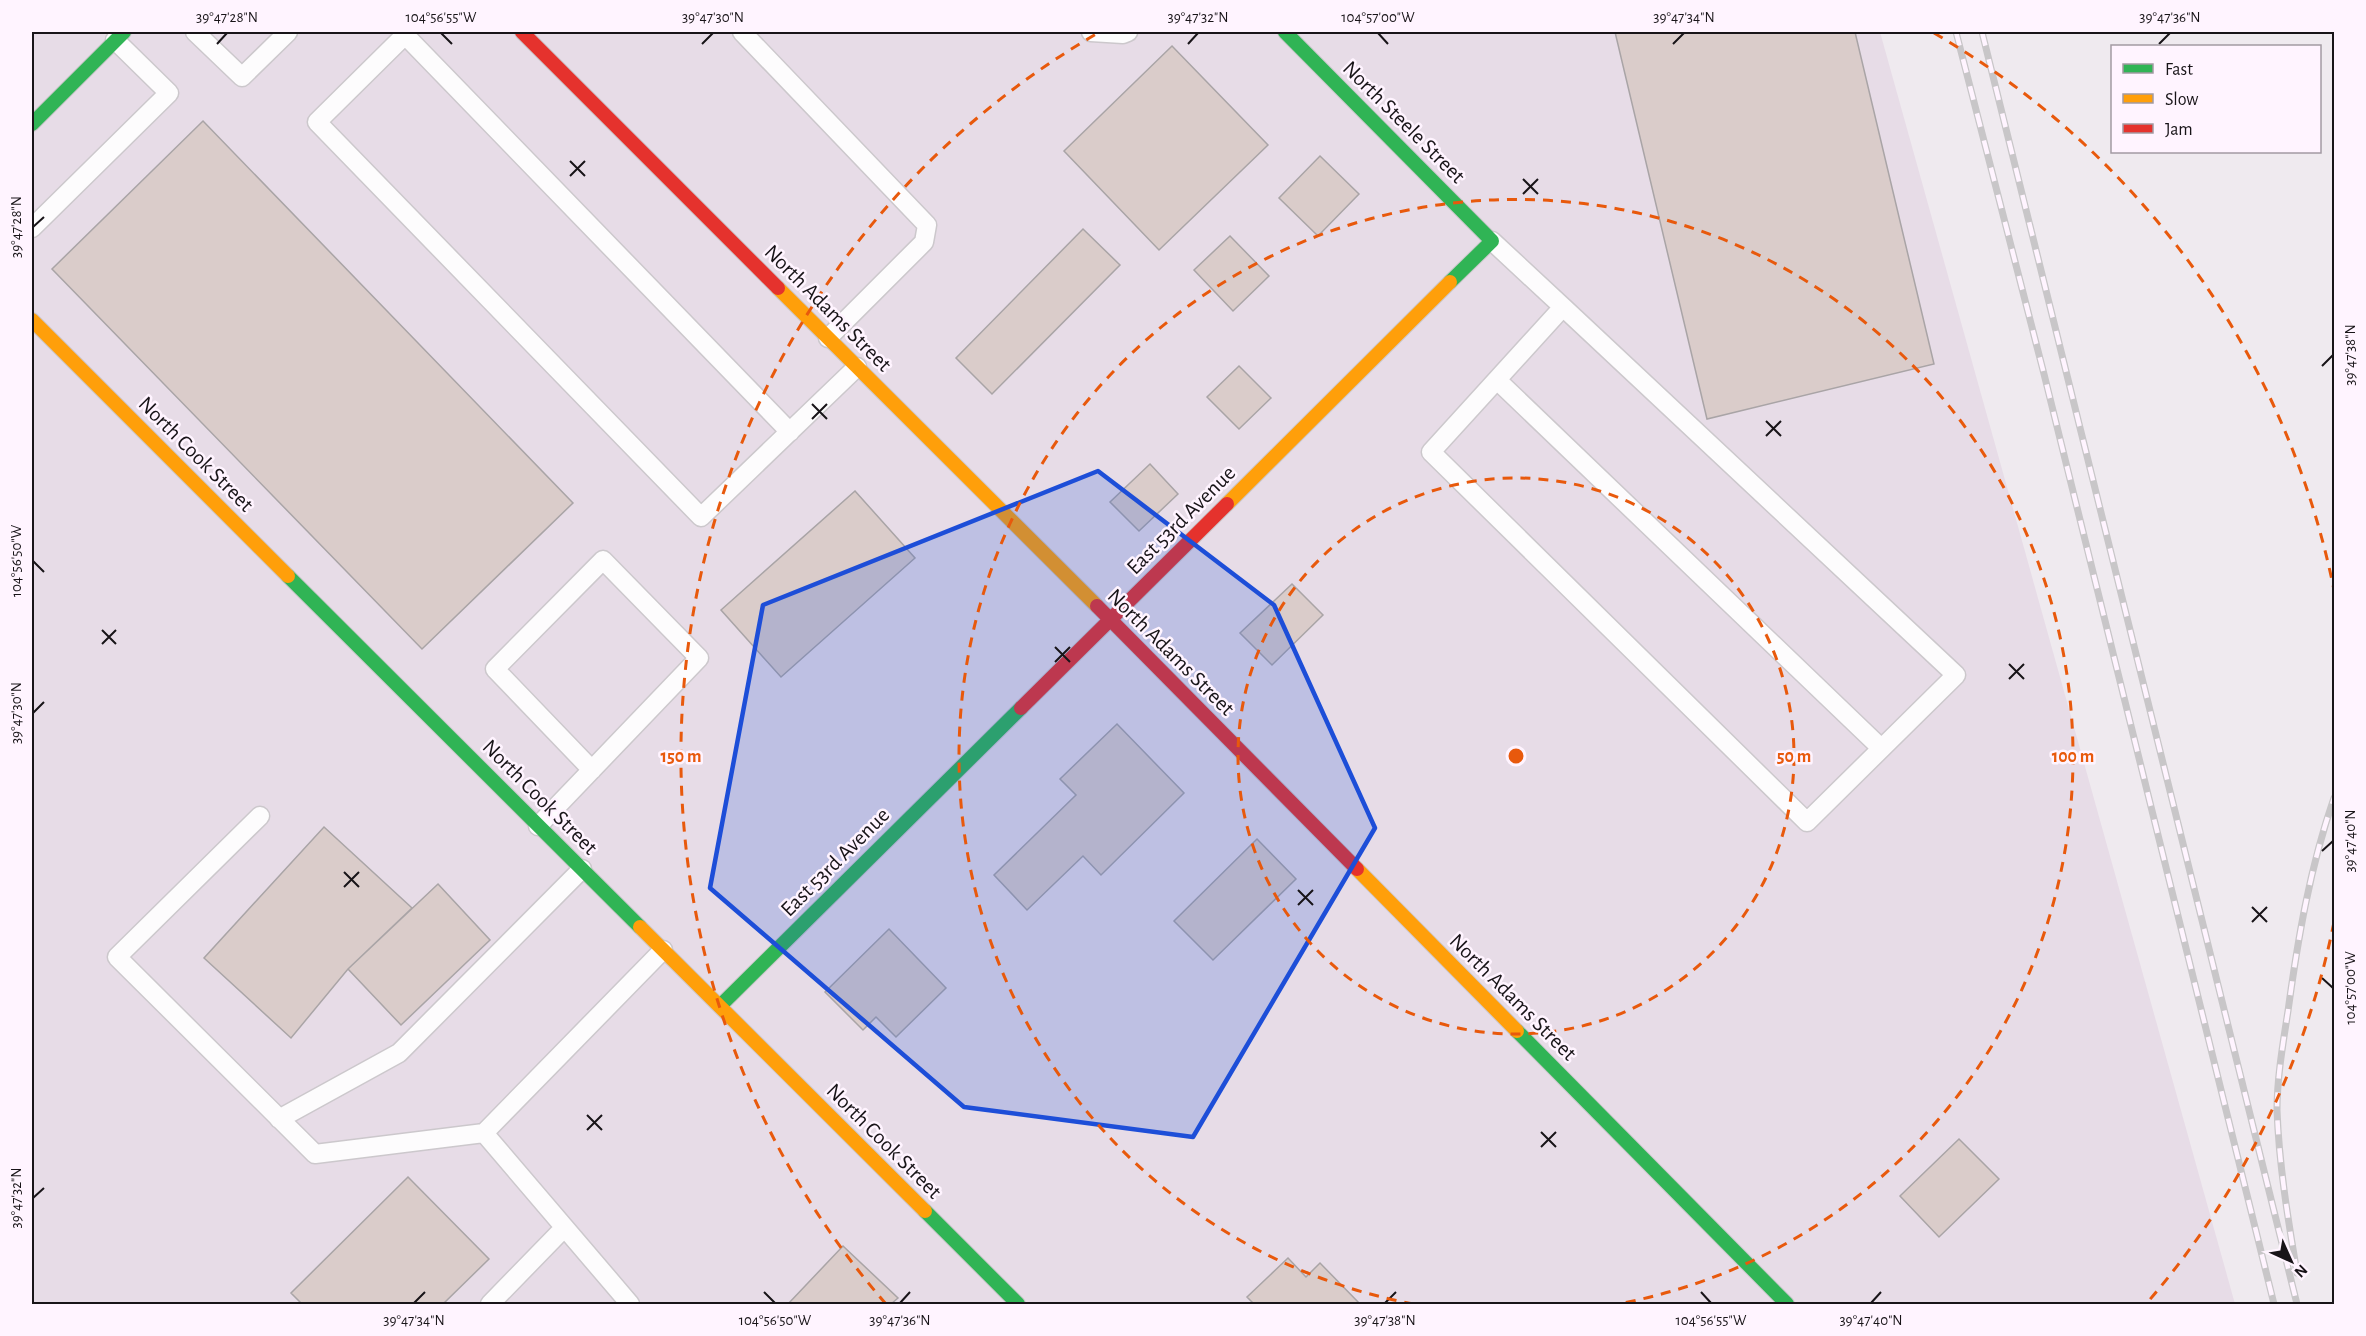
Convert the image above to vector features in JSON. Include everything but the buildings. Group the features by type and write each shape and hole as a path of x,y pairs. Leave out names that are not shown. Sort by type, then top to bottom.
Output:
{"street":[{"name":"North Adams Street","path":"522,32 1110,620 1787,1305"},
{"name":"North Steele Street","path":"1286,32 1492,241"},
{"path":"32,124 120,36"},
{"name":"East 53rd Avenue","path":"720,1006 1492,241"},
{"name":"North Cook Street","path":"32,320 1018,1305"}],"lane":[{"path":"195,32 242,77 288,32"},
{"path":"742,32 927,225 924,242 828,338"},
{"path":"1091,32 1124,34 1128,32"},
{"path":"790,432 405,35 316,122 700,517 790,432 857,367"},
{"path":"32,228 169,93 120,36"},
{"path":"1492,241 1563,307 1956,675 1807,822 1431,452 1563,307"},
{"path":"1497,380 1881,748"},
{"path":"538,826 592,770 699,658 603,560 495,669 592,770"},
{"path":"260,816 117,957 315,1154 484,1133 663,950"},
{"path":"279,1119 399,1053 582,869"},
{"path":"484,1133 630,1305"},
{"path":"490,1305 564,1228"}],"highlighted area":[{"path":"1098,471 1274,605 1375,828 1193,1137 964,1107 710,888 763,605"}],"shaded area":[{"path":"32,32 1880,32 2235,1304 32,1304"}],"railway":[{"path":"1956,32 2044,374 2274,1304"},
{"path":"1982,32 2297,1304"},
{"path":"2297,1273 2280,1151 2278,1086 2306,903 2318,850 2334,798"}],"traffic: fast":[{"path":"32,124 124,32"},
{"path":"1285,32 1492,241 1450,282"},
{"path":"288,576 640,927"},
{"path":"720,1006 1021,708"},
{"path":"1517,1031 1787,1304"},
{"path":"925,1211 1018,1304"}],"traffic: slow":[{"path":"1227,504 1450,282"},
{"path":"778,288 1097,606"},
{"path":"32,320 288,576"},
{"path":"1357,869 1517,1031"},
{"path":"640,927 925,1211"}],"traffic: jam":[{"path":"522,32 778,288"},
{"path":"1021,708 1227,504"},
{"path":"1097,606 1357,869"}]}
